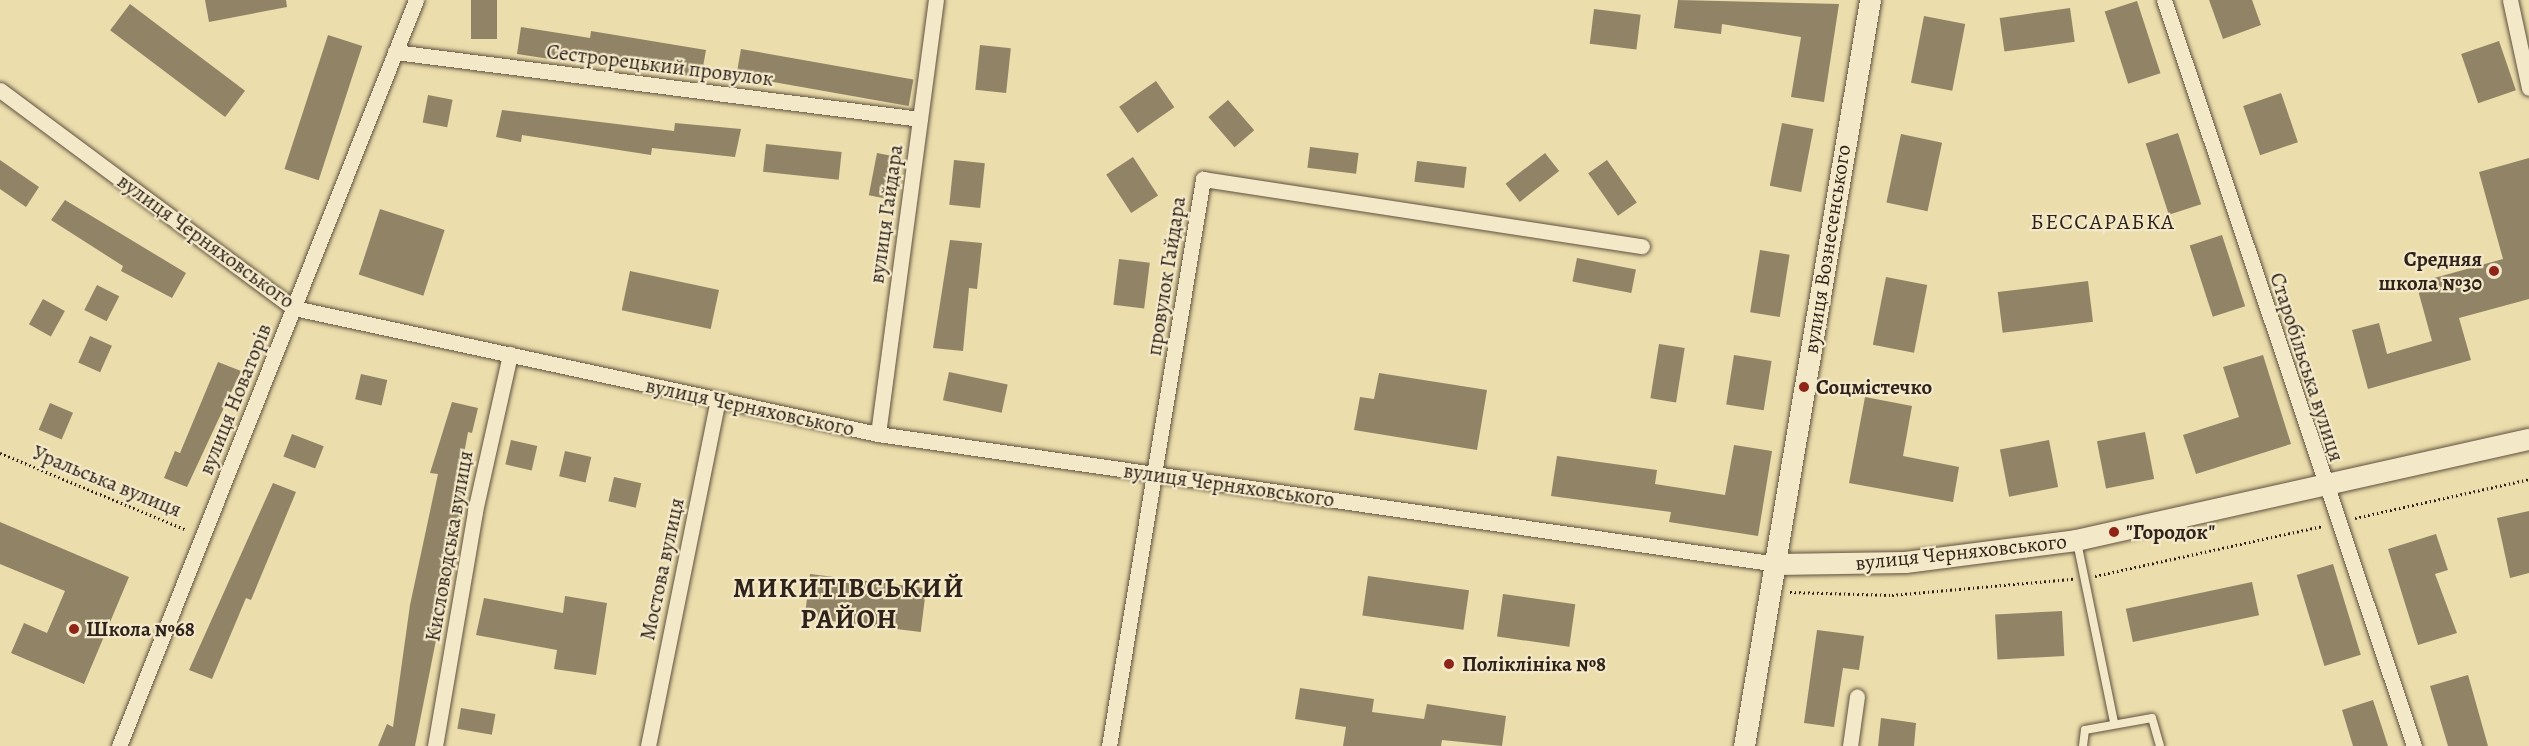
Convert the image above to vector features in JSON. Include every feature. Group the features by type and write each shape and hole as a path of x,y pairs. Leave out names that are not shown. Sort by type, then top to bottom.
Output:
{"main road":[{"name":"вулиця Вознесенського","path":"1744,746 1777,564 1870,0"},
{"name":"вулиця Черняховського","path":"1777,564 1905,562 2076,540 2529,439"}],"street":[{"name":"вулиця Новаторів","path":"119,746 416,0"},
{"name":"вулиця Гайдара","path":"878,434 936,0"},
{"name":"Старобільська вулиця","path":"2164,0 2336,523 2414,746"},
{"path":"2510,0 2529,88"},
{"name":"Сестрорецький провулок","path":"395,52 920,119"},
{"name":"вулиця Черняховського","path":"0,90 294,308 878,434 1777,564"},
{"name":"провулок Гайдара","path":"1108,746 1203,178 1642,246"},
{"name":"Кисловодська вулиця","path":"435,746 475,511 510,354"},
{"name":"Мостова вулиця","path":"648,746 718,400"},
{"path":"1850,746 1857,696"}],"lane":[{"path":"2076,540 2114,722"},
{"path":"2084,746 2085,730 2114,722 2152,718 2160,746"}],"path":[{"name":"Уральська вулиця","path":"0,453 203,537"},
{"path":"1772,591 1892,595 2084,578 2529,478"}],"building":[{"path":"205,0 286,0 287,7 209,22"},
{"path":"471,0 497,0 497,39 471,39"},
{"path":"1678,0 1839,4 1824,102 1791,97 1801,37 1722,24 1721,34 1674,28"},
{"path":"2209,0 2252,0 2261,25 2223,39"},
{"path":"2137,1 2160,73 2128,84 2105,12"},
{"path":"130,4 245,91 225,117 110,30"},
{"path":"2070,8 2075,42 2004,52 2000,18"},
{"path":"1594,9 1641,15 1636,49 1590,44"},
{"path":"1924,16 1965,24 1952,91 1911,83"},
{"path":"521,27 590,38 591,31 706,50 701,78 564,55 563,61 517,54"},
{"path":"328,35 362,46 319,180 284,169"},
{"path":"2499,41 2516,90 2478,103 2461,54"},
{"path":"980,45 1011,48 1006,93 975,90"},
{"path":"741,49 913,79 909,106 736,76"},
{"path":"1156,81 1174,107 1137,133 1119,107"},
{"path":"2281,93 2298,142 2260,155 2243,106"},
{"path":"428,95 453,100 447,127 423,122"},
{"path":"1228,100 1254,130 1235,147 1208,117"},
{"path":"502,110 674,131 675,123 741,129 735,157 652,148 651,155 522,135 521,142 496,137"},
{"path":"1782,123 1813,129 1801,192 1770,186"},
{"path":"2178,133 2201,204 2169,215 2146,144"},
{"path":"1901,134 1942,143 1928,211 1886,202"},
{"path":"766,144 842,152 839,180 763,172"},
{"path":"1310,147 1359,153 1356,174 1307,168"},
{"path":"877,153 903,158 894,200 869,195"},
{"path":"1545,153 1559,171 1520,202 1506,184"},
{"path":"1133,157 1158,196 1131,213 1106,174"},
{"name":"Средняя школа №30","path":"2529,158 2529,299 2459,318 2471,360 2368,389 2352,330 2379,323 2387,354 2432,341 2416,283 2503,259 2479,172"},
{"path":"0,160 39,187 26,207 0,189"},
{"path":"954,160 985,163 980,208 949,205"},
{"path":"1607,160 1637,203 1618,216 1588,173"},
{"path":"1417,161 1467,167 1464,188 1414,182"},
{"path":"65,200 186,273 172,298 121,271 123,266 51,220"},
{"path":"380,209 445,230 423,296 359,275"},
{"path":"2222,235 2245,306 2213,317 2190,246"},
{"path":"950,240 982,243 977,289 969,288 963,351 933,348"},
{"path":"1760,250 1790,255 1780,317 1750,312"},
{"path":"1577,258 1636,269 1631,293 1572,282"},
{"path":"1119,259 1150,263 1144,308 1113,305"},
{"path":"630,271 719,290 711,329 622,310"},
{"path":"1886,277 1927,285 1914,353 1873,345"},
{"path":"2088,281 2093,322 2003,333 1998,292"},
{"path":"97,285 119,296 107,321 84,310"},
{"path":"43,299 65,311 51,336 29,324"},
{"path":"90,336 112,346 100,372 78,362"},
{"path":"1659,344 1685,348 1676,402 1650,398"},
{"path":"1734,355 1772,361 1764,410 1726,404"},
{"path":"2263,355 2291,444 2196,474 2183,435 2239,417 2223,367"},
{"path":"218,362 241,371 187,487 164,478 175,451 180,453"},
{"path":"949,372 1008,384 1002,413 943,400"},
{"path":"1379,373 1487,390 1477,450 1354,430 1360,397 1374,399"},
{"path":"361,374 387,380 381,405 355,399"},
{"path":"1865,397 1912,406 1903,456 1959,467 1953,502 1849,483"},
{"path":"452,402 478,408 472,433 468,432 457,493 465,494 415,746 378,746 387,724 393,727 410,605 438,474 430,473"},
{"path":"50,403 73,413 62,439 39,430"},
{"path":"2145,432 2154,479 2106,488 2097,441"},
{"path":"292,434 324,446 315,469 283,456"},
{"path":"511,440 537,446 532,470 505,464"},
{"path":"2049,440 2058,487 2009,497 2000,450"},
{"path":"1734,445 1772,451 1758,536 1669,522 1671,512 1551,496 1557,456 1657,470 1655,484 1725,495"},
{"path":"565,451 591,457 585,482 559,476"},
{"path":"614,477 641,483 636,508 608,501"},
{"path":"273,483 296,492 251,600 246,598 212,679 189,670"},
{"path":"2529,511 2529,573 2510,578 2497,518"},
{"path":"0,522 129,577 84,684 11,653 24,623 47,633 65,591 0,564"},
{"path":"2436,534 2448,570 2435,574 2457,633 2418,645 2388,549"},
{"path":"2333,564 2361,655 2324,666 2297,575"},
{"path":"810,574 926,588 921,632 805,618"},
{"path":"1368,576 1469,590 1463,630 1362,616"},
{"path":"2252,582 2259,615 2133,642 2126,609"},
{"path":"1503,594 1575,604 1569,647 1497,637"},
{"path":"565,596 607,603 596,675 554,669 557,650 476,635 484,598 563,613"},
{"path":"2062,611 2064,656 1997,659 1995,615"},
{"path":"1817,630 1864,636 1859,670 1843,668 1834,727 1804,723"},
{"path":"2468,675 2488,746 2448,746 2430,686"},
{"path":"1300,688 1374,699 1372,712 1424,719 1427,704 1506,716 1502,746 1442,740 1441,746 1343,746 1346,727 1295,719"},
{"path":"2373,700 2388,746 2353,746 2342,710"},
{"path":"461,708 495,714 492,735 457,729"},
{"path":"1881,718 1916,723 1914,746 1878,746"}],"place":[{"name":"Средняя школа №30","path":"2494,271"},
{"name":"Соцмістечко","path":"1804,387"},
{"name":"\"Городок\"","path":"2114,532"},
{"name":"Школа №68","path":"74,629"},
{"name":"Поліклініка №8","path":"1449,664"}],"district":[{"name":"БЕССАРАБКА","path":"2103,223"},
{"name":"МИКИТІВСЬКИЙ РАЙОН","path":"849,604"}]}
